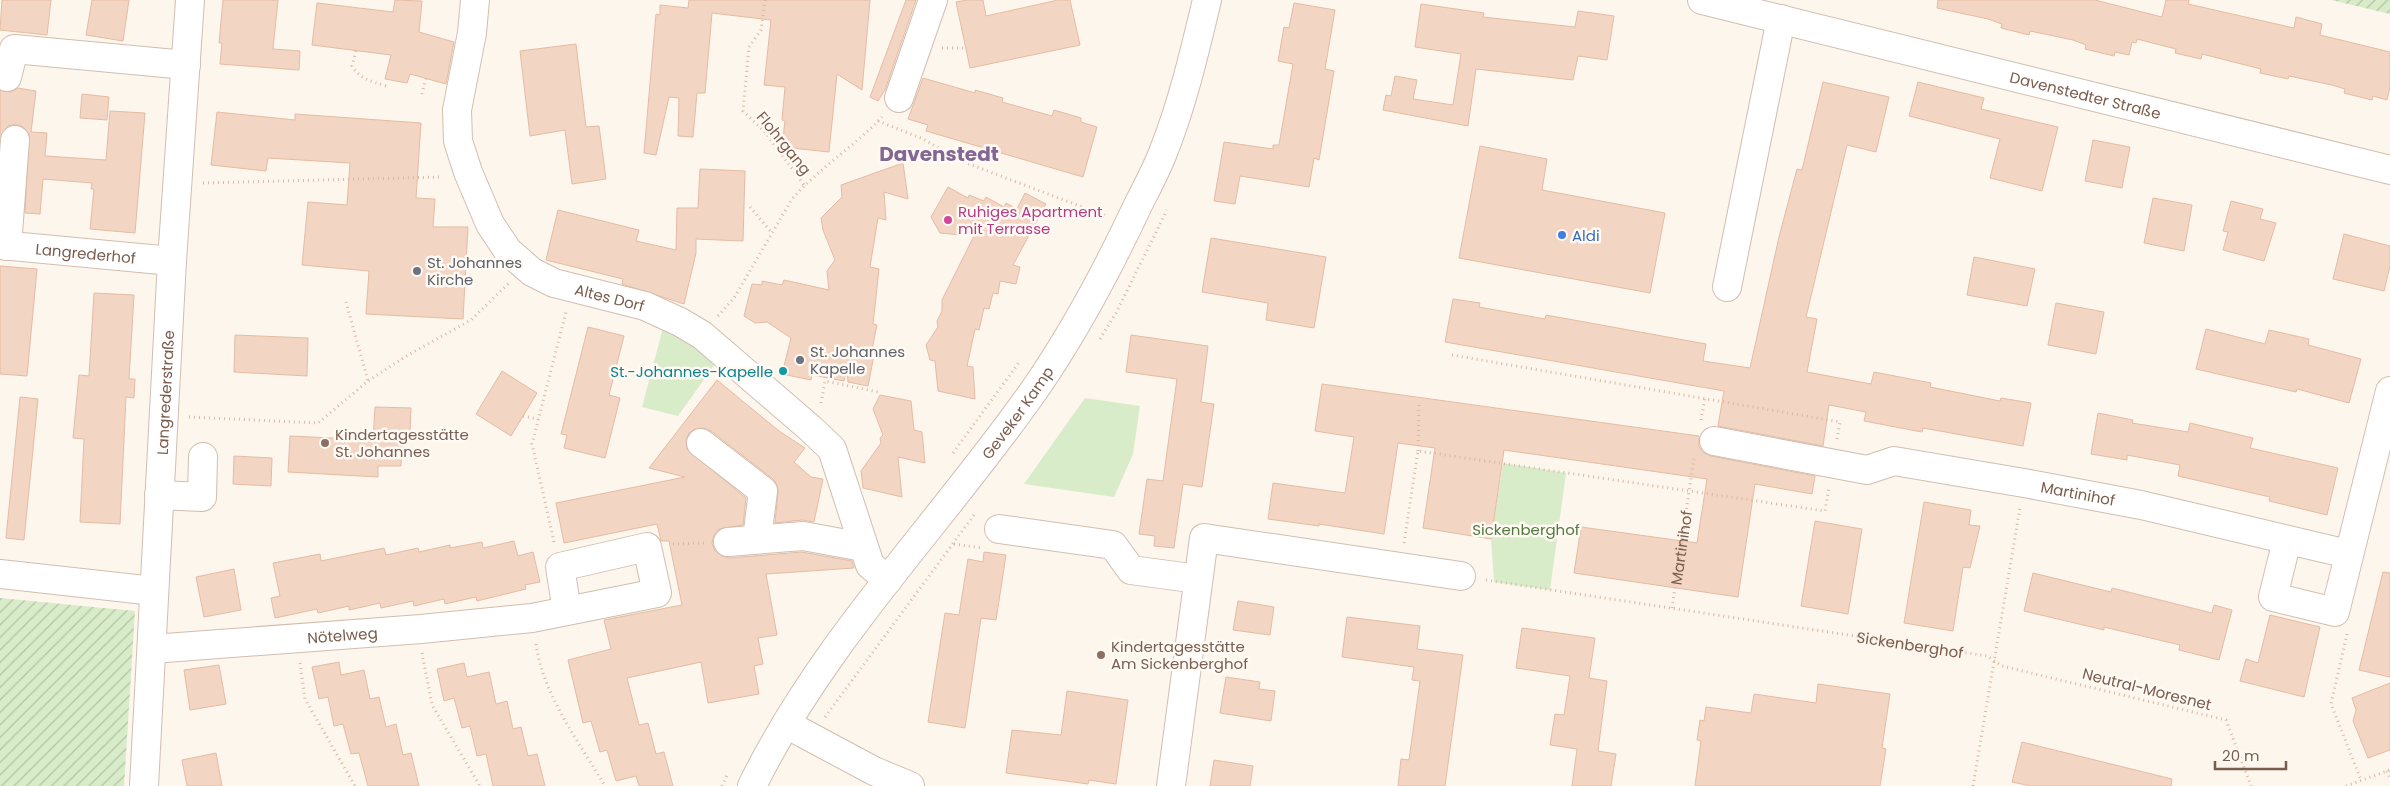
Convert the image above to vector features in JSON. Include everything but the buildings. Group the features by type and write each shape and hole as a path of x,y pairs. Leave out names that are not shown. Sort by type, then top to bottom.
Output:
{"street":[{"name":"Langrederstraße","path":"144,786 172,260 190,0"},
{"name":"Altes Dorf","path":"475,0 472,33 457,110 458,141 468,172 490,224 508,250 526,266 554,283 645,306 702,335 811,429 832,449 870,565 888,580"},
{"path":"899,98 933,0"},
{"name":"Geveker Kamp","path":"752,786 786,724 819,673 1034,390 1066,342 1097,288 1164,150 1184,88 1207,0"},
{"name":"Davenstedter Straße","path":"1702,0 2390,170"},
{"path":"1727,287 1781,19"},
{"path":"7,77 14,49 186,65"},
{"path":"3,245 15,140"},
{"name":"Langrederhof","path":"3,245 172,260"},
{"path":"2287,540 2273,598 2335,612 2390,391"},
{"path":"1703,440 1833,464"},
{"path":"702,443 763,491 757,539"},
{"path":"160,494 202,497 203,457"},
{"name":"Martinihof","path":"1833,464 1867,470 1894,461 2024,483 2141,506 2348,554"},
{"path":"999,529 1113,545 1131,570 1198,579"},
{"path":"728,542 803,536 863,547"},
{"path":"1170,786 1204,538 1460,576"},
{"path":"567,611 560,567 647,547"},
{"name":"Nötelweg","path":"152,649 421,629 532,618 567,611 657,592 647,547"},
{"path":"0,574 154,591"},
{"path":"786,724 874,772 910,786"}],"path":[{"name":"Flohrgang","path":"765,0 761,30 749,47 743,111 765,132 804,185"},
{"path":"356,51 352,66 362,79 386,86"},
{"path":"422,94 426,78"},
{"path":"702,335 734,298 792,199 804,185 862,138 899,98"},
{"path":"878,121 923,139 962,161 1108,216"},
{"path":"178,182 200,184 444,176 468,172"},
{"path":"750,207 772,233"},
{"path":"1103,225 1111,208"},
{"path":"164,416 318,423 368,381 408,355 471,320 526,266"},
{"path":"560,567 532,444 572,288"},
{"path":"346,302 368,381"},
{"path":"1418,451 1825,511 1840,422 1452,355"},
{"path":"952,453 1023,358"},
{"path":"811,429 817,420 825,381 878,392"},
{"name":"Martinihof","path":"1672,608 1689,491 1703,440 1705,398"},
{"path":"1400,566 1418,451 1419,404"},
{"path":"523,416 538,419"},
{"path":"1973,786 2024,483"},
{"path":"647,547 728,542"},
{"name":"Sickenberghof","path":"1460,576 1987,656 1995,662"},
{"path":"2335,612 2348,628 2331,704 2361,780"},
{"path":"532,618 538,664 560,710 605,786"},
{"path":"421,629 422,663 432,705 480,786"},
{"path":"297,639 305,699 355,786"},
{"name":"Neutral-Moresnet","path":"1995,662 2002,666 2226,720 2251,786"},
{"path":"2346,786 2388,770 2390,778"}],"green space":[{"path":"2331,0 2390,0 2390,14"},
{"path":"663,328 690,344 715,364 678,416 642,407"},
{"path":"1085,398 1140,406 1133,454 1114,497 1024,484"},
{"name":"Sickenberghof","path":"1503,463 1566,473 1550,590 1494,582 1491,539"},
{"path":"0,598 135,611 124,786 0,786"}],"place":[{"name":"Ruhiges Apartment mit Terrasse","path":"948,220"},
{"name":"Aldi","path":"1562,235"},
{"name":"St. Johannes Kirche","path":"417,271"},
{"name":"St. Johannes Kapelle","path":"800,360"},
{"name":"St.-Johannes-Kapelle","path":"783,371"},
{"name":"Kindertagesstätte St. Johannes","path":"325,443"},
{"name":"Kindertagesstätte Am Sickenberghof","path":"1101,655"}],"district":[{"name":"Davenstedt","path":"939,154"}]}
